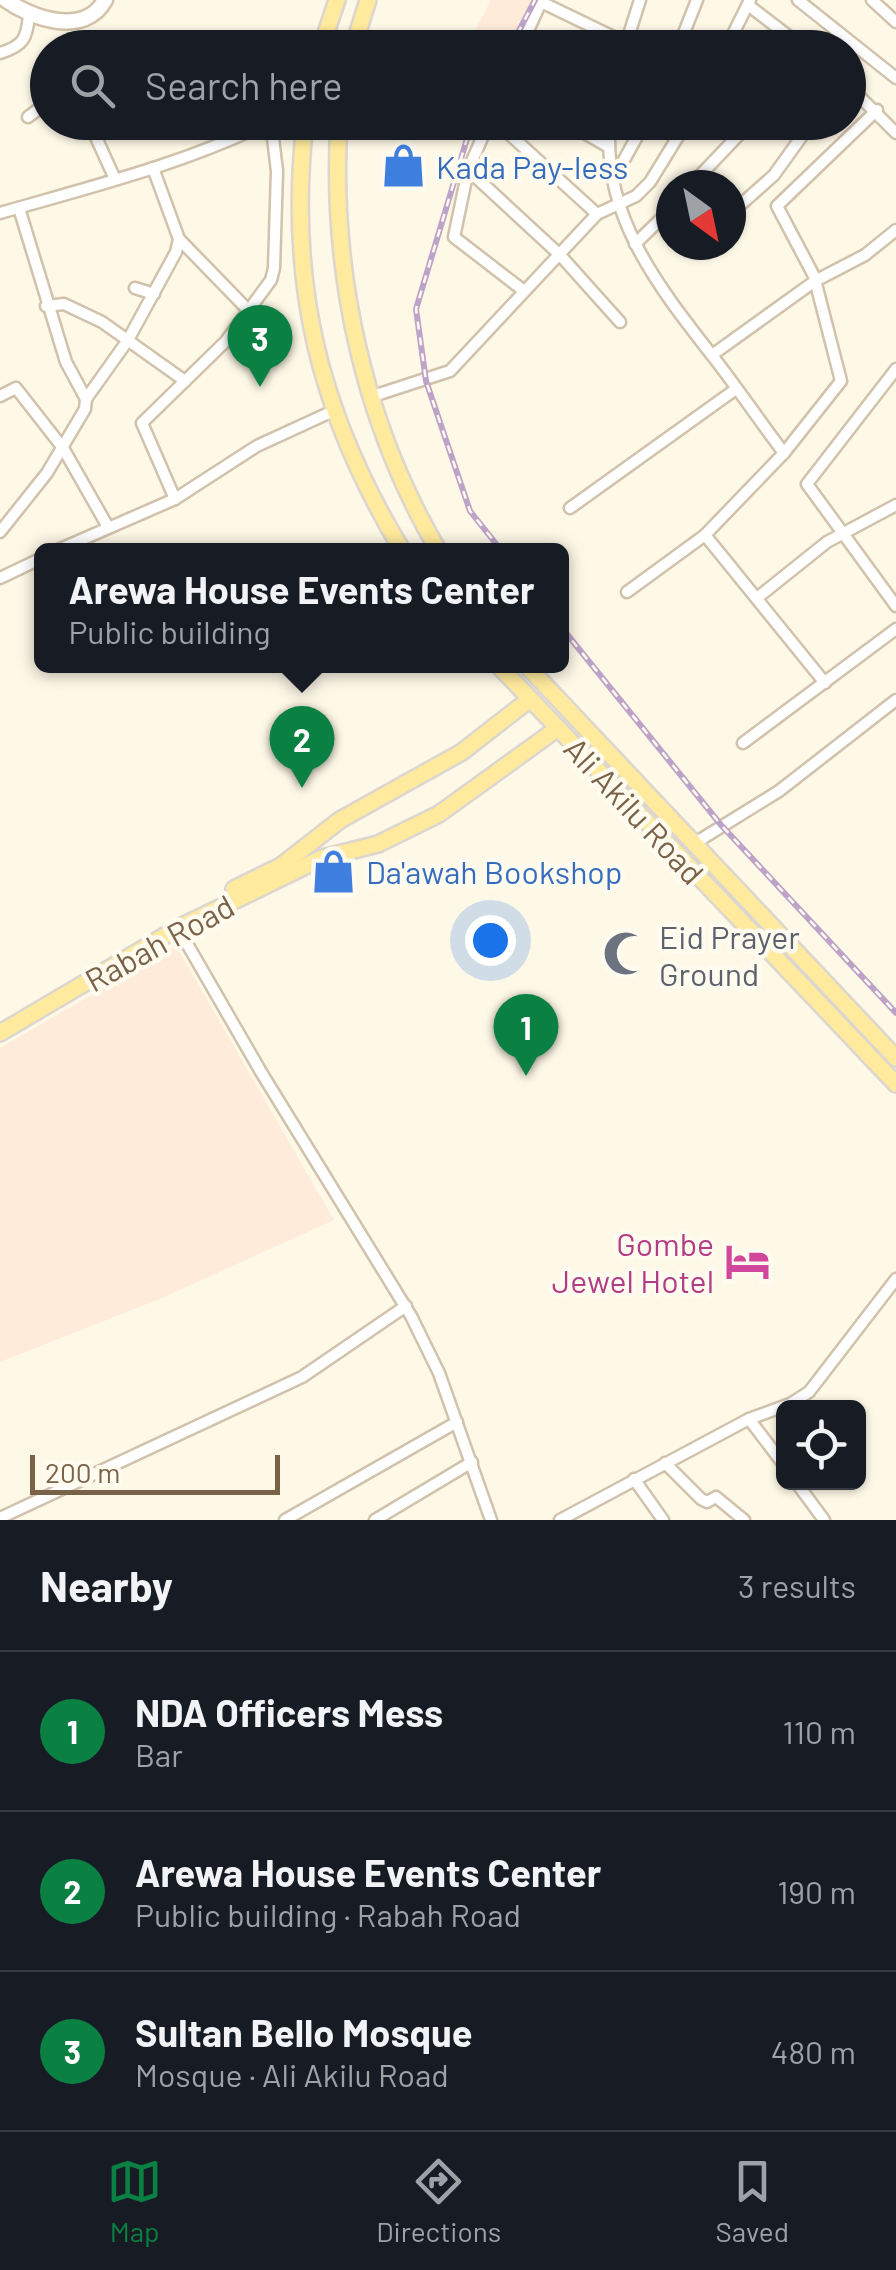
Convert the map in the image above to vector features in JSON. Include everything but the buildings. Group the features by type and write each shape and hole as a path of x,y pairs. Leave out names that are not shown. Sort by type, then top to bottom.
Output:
{"main road":[{"path":"328,30 337,0"},
{"path":"359,30 368,0"},
{"path":"304,140 302,264 310,329 333,411 398,543"},
{"path":"339,140 339,233 370,397 414,508 434,543"},
{"name":"Ali Akilu Road","path":"505,673 896,1084"},
{"name":"Ali Akilu Road","path":"534,673 896,1058"},
{"name":"Rabah Road","path":"0,1022 173,920 281,866 340,820 462,752 530,698"},
{"name":"Rabah Road","path":"0,1033 178,928 322,858 378,844 440,814 558,728"}],"street":[{"path":"6,0 28,16 80,20 98,12 106,0"},
{"path":"631,30 640,0"},
{"path":"685,30 697,0"},
{"path":"798,0 836,30"},
{"path":"872,0 896,22"},
{"path":"528,30 542,1 597,30"},
{"path":"735,30 749,2 782,30"},
{"path":"0,53 27,38 28,16"},
{"path":"866,54 896,78"},
{"path":"866,101 896,133"},
{"path":"866,120 877,110"},
{"path":"97,140 115,179"},
{"path":"0,214 232,140"},
{"path":"174,500 142,423 226,342 271,280 277,171 273,140"},
{"path":"484,140 468,170 454,237 524,291"},
{"path":"514,140 598,214"},
{"path":"597,140 608,146"},
{"path":"608,140 616,204 635,244 664,293 784,453"},
{"path":"614,178 634,140"},
{"path":"370,397 450,371 598,214 636,196 650,182 676,140"},
{"path":"706,170 733,140"},
{"path":"746,200 774,175 799,140"},
{"path":"627,592 705,534 784,453 841,381 814,281 777,209 845,140"},
{"path":"153,168 178,239 248,310"},
{"path":"468,170 560,255 620,322"},
{"path":"19,208 46,306 66,362 86,399"},
{"path":"635,244 656,223"},
{"path":"712,355 814,281 850,264 896,230"},
{"path":"0,532 47,473 85,410 86,399 128,340 176,252 178,239"},
{"path":"135,288 154,294"},
{"path":"46,306 64,304 128,340 185,380"},
{"path":"896,370 806,484 891,589 896,606"},
{"path":"1,391 16,388 62,448 108,528"},
{"path":"570,508 736,389"},
{"path":"74,543 174,500 257,446 333,411"},
{"path":"757,598 827,542 896,505"},
{"path":"705,534 825,683"},
{"path":"0,578 34,562"},
{"path":"743,743 896,629"},
{"path":"694,843 780,791 896,700"},
{"path":"178,928 260,1072 406,1306 439,1373 491,1520"},
{"path":"560,1520 808,1392 896,1279"},
{"path":"0,1518 302,1377 406,1306"},
{"path":"750,1419 776,1454"},
{"path":"285,1520 457,1422"},
{"path":"374,1520 472,1462"},
{"path":"665,1463 701,1499 706,1502 716,1497 744,1520"},
{"path":"634,1479 663,1520"},
{"path":"802,1490 824,1520"}],"shaded area":[{"path":"491,0 536,0 521,30 475,30"},
{"path":"176,946 334,1220 162,1298 0,1362 0,1048"}],"railway":[{"path":"519,30 535,0"},
{"path":"467,140 416,309 426,381 470,511 495,543"},
{"path":"569,637 721,825 896,1013"}],"place":[{"name":"Kada Pay-less","path":"403,166"},
{"name":"Sultan Bello Mosque","path":"260,387"},
{"name":"Arewa House Events Center","path":"302,788"},
{"name":"Da'awah Bookshop","path":"333,871"},
{"name":"Eid Prayer Ground","path":"626,954"},
{"name":"NDA Officers Mess","path":"526,1076"},
{"name":"Gombe Jewel Hotel","path":"747,1261"}]}
